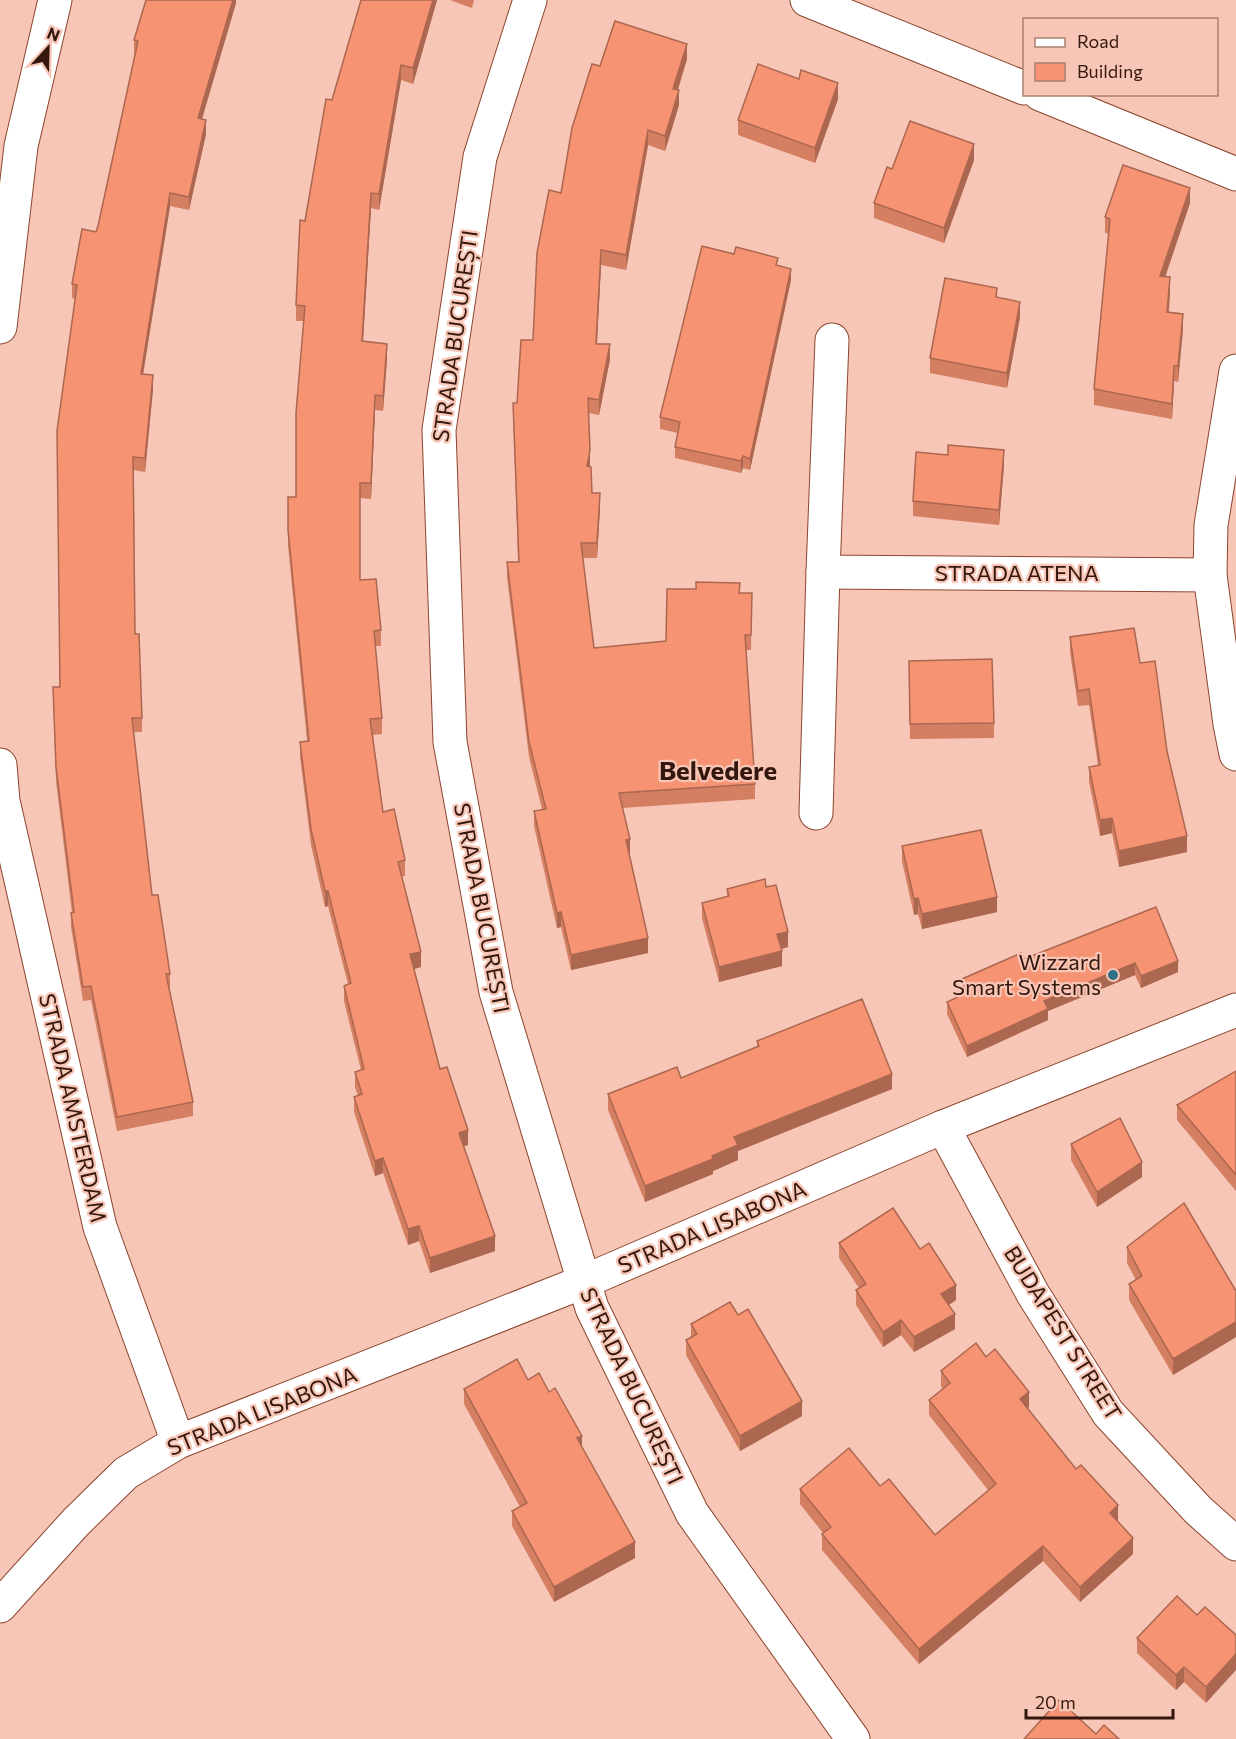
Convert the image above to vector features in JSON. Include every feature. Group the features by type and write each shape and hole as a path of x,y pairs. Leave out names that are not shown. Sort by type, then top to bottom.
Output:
{"street":[{"path":"0,327 21,146 55,0"},
{"name":"STRADA BUCUREȘTI","path":"530,0 480,158 439,430 450,742 496,992 592,1308 692,1513 853,1739"},
{"path":"807,0 1023,88"},
{"path":"1045,96 1236,174"},
{"path":"816,813 832,340"},
{"path":"1236,371 1211,525 1210,575 1236,754"},
{"name":"STRADA ATENA","path":"823,572 1210,575"},
{"name":"STRADA AMSTERDAM","path":"0,765 3,801 100,1227 178,1442"},
{"name":"STRADA LISABONA","path":"0,1606 76,1522 126,1473 178,1442 583,1282 944,1127 1236,1010"},
{"name":"BUDAPEST STREET","path":"944,1127 1034,1294 1108,1413 1198,1510 1236,1544"}],"building":[{"path":"146,0 233,0 198,118 206,120 189,197 170,193 141,374 153,375 145,458 133,457 135,634 139,634 142,718 132,718 152,895 158,895 170,974 166,974 193,1102 117,1117 91,986 83,987 71,913 74,912 56,767 53,687 60,687 57,431 77,285 72,284 82,229 96,232 98,226 138,41 134,40"},
{"path":"361,0 433,0 413,68 401,65 379,194 371,193 362,341 387,344 383,396 375,395 371,483 360,483 360,580 376,579 381,630 374,631 382,718 370,719 383,812 394,809 405,860 398,862 421,952 410,954 440,1069 447,1067 468,1130 459,1133 495,1236 430,1258 419,1226 408,1229 383,1158 375,1161 354,1097 362,1094 355,1072 364,1069 344,986 351,983 328,891 325,891 311,829 300,742 309,741 288,530 288,497 296,497 296,413 305,306 296,305 300,220 305,221 326,99 332,100"},
{"path":"615,21 687,44 673,89 679,90 665,136 648,130 626,255 601,250 596,344 610,344 599,400 588,398 590,450 587,466 591,467 592,493 600,493 597,543 581,543 594,648 666,641 667,589 696,589 696,582 740,583 739,593 752,593 751,635 745,635 755,784 619,793 630,839 626,840 648,938 571,955 561,912 557,913 534,811 546,809 529,742 507,562 519,562 513,403 517,403 521,340 533,340 537,253 549,190 561,193 572,128 592,64 600,66"},
{"path":"758,64 799,79 801,70 838,83 815,148 738,120"},
{"path":"910,121 974,144 944,228 874,203 887,167 892,169"},
{"path":"1123,165 1190,188 1160,276 1170,277 1167,312 1183,314 1178,366 1174,366 1172,404 1094,389 1110,219 1105,217"},
{"path":"702,246 734,254 736,247 778,258 776,265 791,269 750,459 743,456 741,461 675,447 680,422 660,417"},
{"path":"945,278 997,288 996,297 1020,302 1007,373 930,358"},
{"path":"948,445 1004,450 999,510 913,501 916,452 948,455"},
{"path":"1134,628 1140,663 1155,661 1167,751 1187,836 1119,851 1112,818 1100,820 1089,767 1100,765 1089,689 1078,691 1070,637"},
{"path":"992,659 994,723 910,724 909,661"},
{"path":"981,830 997,897 922,914 918,898 914,899 902,846"},
{"path":"765,879 766,887 776,885 788,932 777,934 782,951 719,967 702,903 729,896 727,889"},
{"path":"1156,907 1178,961 1141,976 1135,963 1044,1001 1048,1009 967,1046 947,1002 968,992 962,979 1021,953 1024,959"},
{"path":"862,999 892,1074 734,1137 738,1145 712,1156 713,1159 645,1186 608,1094 677,1067 681,1078 759,1046 757,1041"},
{"path":"1236,1071 1236,1175 1177,1105"},
{"path":"1120,1118 1142,1162 1097,1192 1071,1144"},
{"path":"1184,1203 1236,1291 1236,1322 1173,1359 1129,1284 1142,1276 1127,1247"},
{"path":"893,1208 920,1249 929,1243 956,1285 941,1294 955,1314 914,1337 901,1320 883,1332 856,1290 866,1284 839,1243"},
{"path":"730,1302 738,1315 748,1309 802,1401 740,1436 686,1340 697,1334 691,1324"},
{"path":"976,1343 986,1357 995,1349 1029,1392 1020,1399 1076,1469 1081,1465 1118,1505 1110,1513 1133,1538 1080,1587 1043,1546 919,1649 822,1534 831,1527 800,1489 849,1448 880,1486 889,1479 935,1535 996,1484 929,1400 950,1383 941,1371"},
{"path":"517,1359 528,1380 539,1373 549,1392 555,1388 582,1436 577,1438 635,1542 554,1587 512,1511 527,1503 464,1389"},
{"path":"1177,1596 1197,1615 1205,1607 1236,1635 1236,1654 1206,1687 1184,1667 1176,1675 1137,1638"},
{"path":"1059,1700 1096,1734 1104,1725 1119,1739 1024,1739"}],"place":[{"name":"Wizzard Smart Systems","path":"1113,975"}],"district":[{"name":"Belvedere","path":"718,771"}]}
